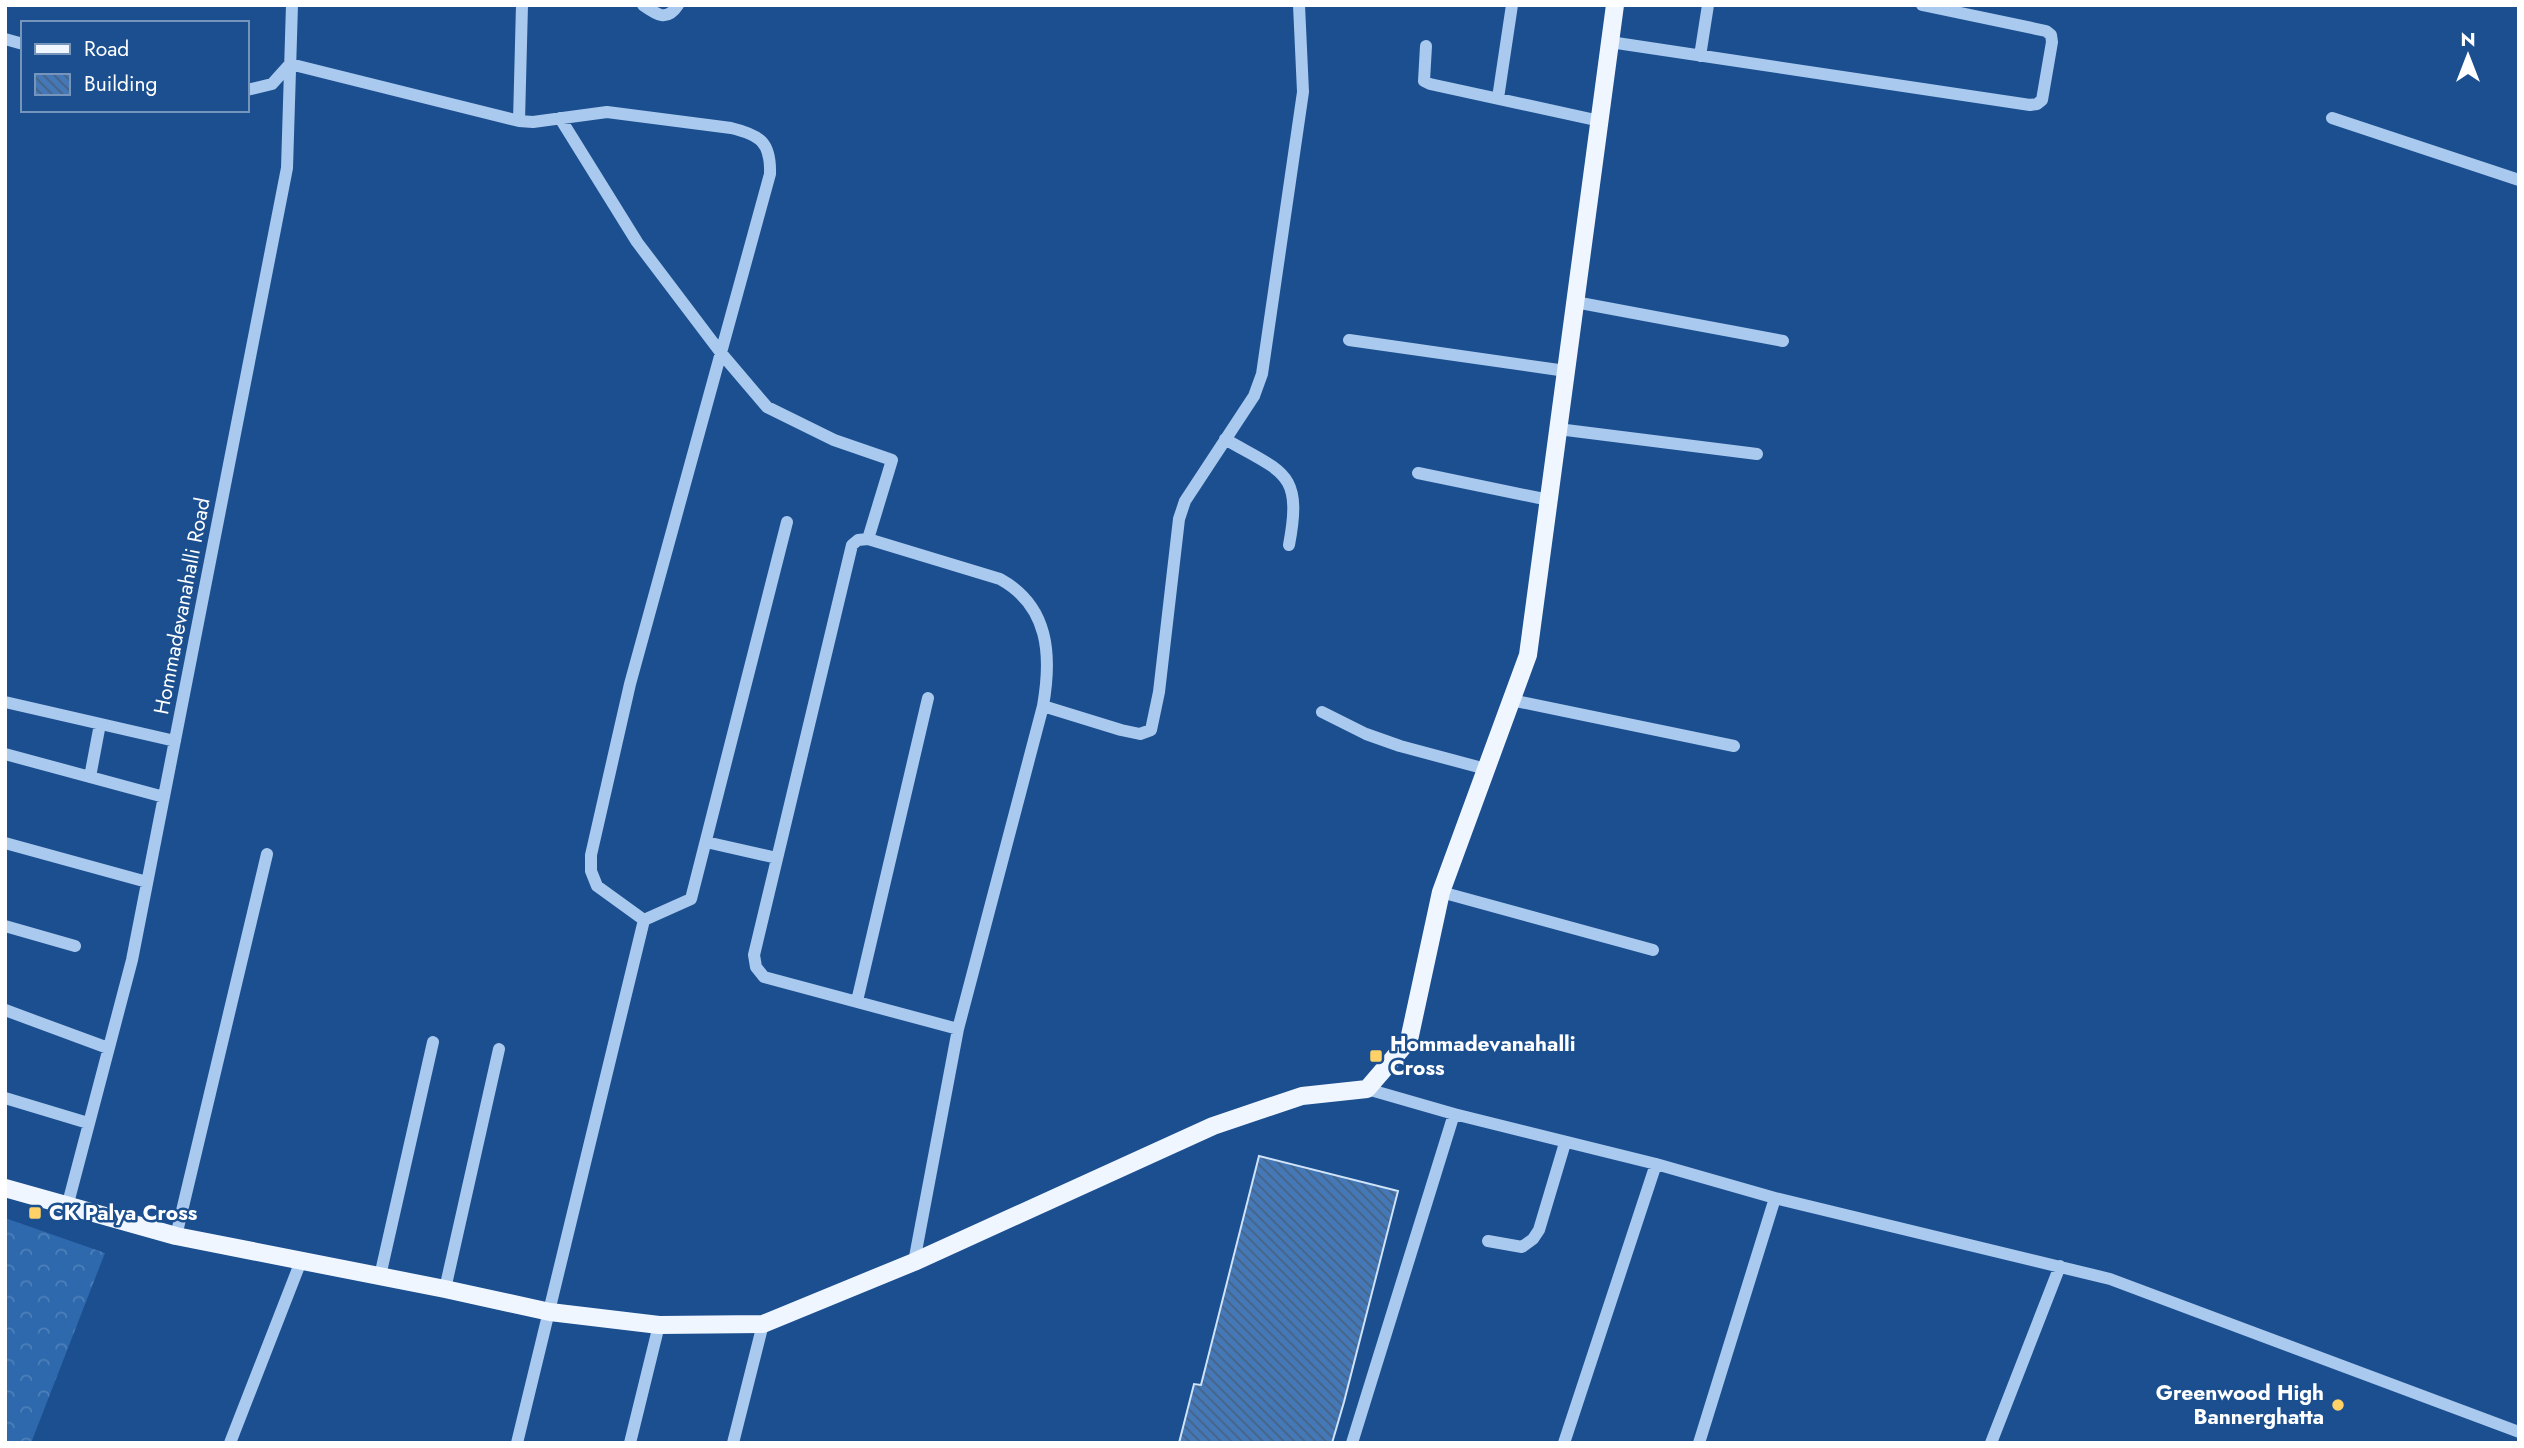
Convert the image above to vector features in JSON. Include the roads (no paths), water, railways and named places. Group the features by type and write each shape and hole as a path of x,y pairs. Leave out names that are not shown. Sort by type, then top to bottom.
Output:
{"main road":[{"path":"5,1188 176,1236 550,1312 659,1325 763,1324 914,1262 1213,1126 1302,1096 1367,1089 1409,1040 1441,892 1528,655 1615,5"}],"street":[{"name":"Hommadevanahalli Road","path":"67,1207 132,960 287,168 292,5"},
{"path":"519,121 522,5"},
{"path":"643,5 665,17 673,13 678,5"},
{"path":"1043,706 1121,730 1140,734 1151,730 1159,692 1179,519 1185,501 1254,396 1262,374 1299,131 1303,92 1300,5"},
{"path":"1498,98 1512,5"},
{"path":"1700,56 1708,5"},
{"path":"1610,42 2030,105 2042,100 2052,42 2051,35 2046,31 1922,5"},
{"path":"1426,46 1424,81 1430,84 1600,121"},
{"path":"248,90 272,84 290,64 519,121 607,112 731,128 761,139 768,148 769,174 630,684 591,855 591,872 597,886 645,920"},
{"path":"560,118 637,243 721,353 767,407 834,440 892,460 868,539"},
{"path":"2332,118 2519,180"},
{"path":"1575,302 1783,341"},
{"path":"1349,340 1566,371"},
{"path":"1558,429 1757,454"},
{"path":"1225,439 1278,471 1292,488 1293,523 1289,545"},
{"path":"1418,473 1549,500"},
{"path":"645,920 691,899 787,522"},
{"path":"914,1262 958,1030 1043,706 1048,680 1047,658 1042,629 1028,599 1017,588 1000,579 868,539 858,540 852,545 777,858 754,955 756,967 764,977 958,1030"},
{"path":"857,1001 928,698"},
{"path":"1511,699 1734,746"},
{"path":"5,702 175,741"},
{"path":"1322,712 1366,734 1400,746 1486,769"},
{"path":"90,777 100,724"},
{"path":"5,754 164,797"},
{"path":"706,842 777,858"},
{"path":"5,843 147,882"},
{"path":"176,1236 267,854"},
{"path":"1441,892 1653,950"},
{"path":"517,1443 645,920"},
{"path":"5,926 75,947"},
{"path":"5,1010 108,1048"},
{"path":"380,1276 433,1042"},
{"path":"445,1289 499,1049"},
{"path":"1367,1089 1565,1143 1656,1164 1775,1198 2110,1279 2519,1432"},
{"path":"5,1098 88,1123"},
{"path":"1352,1443 1454,1114"},
{"path":"1488,1241 1522,1247 1533,1239 1544,1217 1565,1143"},
{"path":"1564,1443 1656,1164"},
{"path":"1699,1443 1775,1198"},
{"path":"230,1443 301,1261"},
{"path":"1991,1443 2060,1266"},
{"path":"733,1443 763,1324"},
{"path":"632,1441 659,1325"}],"place":[{"name":"Hommadevanahalli Cross","path":"1376,1056"},
{"name":"CK Palya Cross","path":"35,1213"},
{"name":"Greenwood High Bannerghatta","path":"2338,1405"}]}
